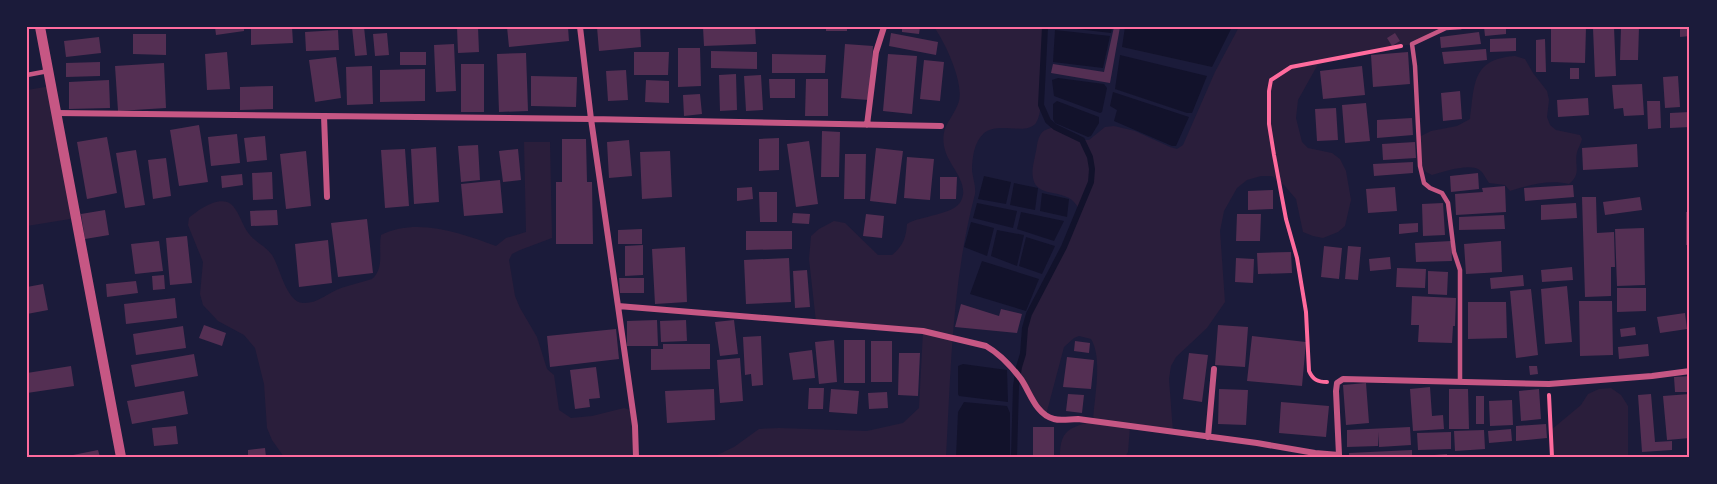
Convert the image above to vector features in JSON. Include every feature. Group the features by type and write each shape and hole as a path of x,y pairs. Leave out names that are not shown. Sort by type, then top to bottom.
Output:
{"street":[{"path":"40,27 120,457"},
{"path":"580,27 635,426 636,457"},
{"path":"867,125 876,52 884,27"},
{"path":"56,113 591,119 941,126"},
{"path":"324,116 327,196"},
{"path":"618,306 923,331 986,346 993,350 1023,382 1038,409 1054,419 1078,419 1339,456 1337,383 1342,379 1549,384 1690,371"},
{"path":"1208,437 1214,369"}],"lane":[{"path":"1460,382 1460,270 1454,252 1446,197 1424,183 1420,166 1412,44 1446,28 1461,27"},
{"path":"27,75 48,71"}],"path":[{"path":"1337,383 1317,381 1312,378 1309,371 1306,312 1271,134 1269,91 1271,80 1291,67 1412,44"},
{"path":"1549,384 1552,457"}],"shaded area":[{"path":"934,27 1045,27 1043,93 1036,123 1026,128 990,130 984,133 974,150 972,171 975,194 961,259 957,292 946,457 713,457 734,447 759,429 867,431 903,423 919,408 923,331 816,322 809,259 811,236 834,221 845,223 878,255 892,255 903,241 907,224 944,212 957,206 961,201 963,188 961,181 947,156 944,142 945,130 958,104 959,86 949,53"},
{"path":"1060,27 1112,27 1111,33"},
{"path":"1125,27 1232,27 1212,67 1122,47"},
{"path":"1239,27 1461,27 1446,28 1412,44 1326,61 1317,66 1298,100 1296,118 1302,142 1308,148 1332,153 1340,159 1346,171 1351,200 1345,226 1338,232 1323,238 1303,232 1296,199 1284,185 1272,176 1247,180 1237,188 1224,211 1220,231 1225,302 1207,328 1176,357 1171,366 1169,379 1173,432 1130,427 1128,452 1125,457 1060,457 1064,436 1072,428 1093,421 1097,357 1091,339 1079,336 1064,347 1046,415 1017,375 1023,354 1025,328 1029,314 1064,247 1079,210 1075,202 1069,198 1047,192 1036,185 1033,170 1039,137 1042,132 1055,127 1082,140 1089,140 1105,127 1114,126 1135,131 1177,149 1183,145 1215,72"},
{"path":"1055,30 1110,36 1103,68 1053,62"},
{"path":"1120,55 1207,76 1192,113 1115,89"},
{"path":"1515,56 1525,59 1547,91 1549,100 1547,117 1550,125 1556,130 1580,135 1582,139 1577,152 1576,173 1573,180 1569,184 1547,182 1510,191 1505,185 1489,183 1477,168 1457,168 1432,175 1426,172 1423,168 1418,142 1421,136 1431,131 1457,126 1470,119 1475,85 1483,68 1490,62"},
{"path":"1058,78 1104,84 1107,88 1102,112 1054,96 1052,80"},
{"path":"51,86 76,218 27,226 27,90"},
{"path":"1113,92 1189,117 1176,146 1114,121 1117,110 1110,106"},
{"path":"1057,101 1099,117 1099,123 1091,136 1088,137 1055,123 1053,104"},
{"path":"524,142 550,142 552,238 512,254 509,260 515,296 537,337 547,369 554,375 559,410 571,418 592,416 624,408 633,411 636,456 651,457 284,457 267,428 264,384 255,348 244,335 218,321 203,305 200,294 203,262 188,225 189,218 210,204 228,202 235,209 249,234 272,255 292,297 303,303 313,302 341,288 372,279 380,264 381,235 395,230 409,227 439,229 496,246 506,238 526,232"},
{"path":"984,176 1011,182 1006,204 978,199"},
{"path":"1014,183 1038,188 1035,210 1010,205"},
{"path":"1042,193 1069,199 1067,217 1040,211"},
{"path":"977,203 1017,211 1013,228 973,218"},
{"path":"1021,212 1064,221 1054,241 1017,229"},
{"path":"971,222 994,228 987,256 964,247"},
{"path":"997,230 1024,235 1017,266 991,256"},
{"path":"1026,237 1055,246 1042,274 1019,266"},
{"path":"982,261 1039,279 1026,311 970,294"},
{"path":"963,364 1007,370 1008,402 959,396 958,366"},
{"path":"1611,388 1621,395 1628,406 1628,457 1552,457 1551,430 1581,405 1588,394 1599,389"},
{"path":"964,402 1007,406 1010,413 1010,457 956,457 958,412"}],"building":[{"path":"215,27 244,27 244,31 216,35"},
{"path":"292,27 293,43 251,45 251,29"},
{"path":"352,27 364,27 367,55 355,56"},
{"path":"457,27 478,27 479,52 458,53"},
{"path":"507,27 568,27 569,41 509,47"},
{"path":"597,27 640,27 641,47 599,51"},
{"path":"703,27 755,27 756,44 704,46"},
{"path":"826,27 847,27 847,31 826,31"},
{"path":"902,27 920,27 919,34 902,32"},
{"path":"1114,27 1120,27 1110,83 1051,73 1053,64 1104,72"},
{"path":"1484,27 1506,27 1506,34 1485,36"},
{"path":"1551,27 1586,27 1585,63 1551,62"},
{"path":"1614,27 1616,76 1595,77 1593,28"},
{"path":"1621,27 1639,27 1638,60 1620,60"},
{"path":"1680,27 1690,27 1690,36 1680,37"},
{"path":"338,30 339,50 306,51 305,32"},
{"path":"1479,32 1481,44 1441,48 1440,37"},
{"path":"387,33 389,55 375,56 373,34"},
{"path":"891,33 938,42 936,55 889,46"},
{"path":"1395,33 1400,41 1392,46 1387,38"},
{"path":"133,34 166,34 166,55 133,54"},
{"path":"99,37 101,53 66,57 64,41"},
{"path":"1516,38 1516,51 1490,52 1490,39"},
{"path":"1545,39 1546,72 1536,72 1536,40"},
{"path":"454,44 456,91 436,92 434,45"},
{"path":"845,44 873,46 869,100 841,98"},
{"path":"678,48 700,48 701,86 678,87"},
{"path":"1486,49 1487,60 1444,64 1442,52"},
{"path":"711,51 757,52 757,69 711,68"},
{"path":"227,52 230,89 207,90 205,54"},
{"path":"400,52 426,52 426,65 400,65"},
{"path":"634,52 669,52 668,75 634,75"},
{"path":"1408,52 1410,84 1373,87 1371,55"},
{"path":"526,53 528,111 499,112 497,54"},
{"path":"772,54 826,55 825,73 772,73"},
{"path":"888,54 917,56 912,114 883,111"},
{"path":"336,57 341,98 315,102 309,60"},
{"path":"924,60 944,62 940,101 920,99"},
{"path":"100,62 100,76 66,77 66,63"},
{"path":"164,63 166,108 118,111 115,66"},
{"path":"461,64 484,64 484,112 461,112"},
{"path":"372,66 373,104 347,105 346,67"},
{"path":"1362,66 1365,95 1323,99 1320,71"},
{"path":"1570,68 1579,68 1579,79 1570,79"},
{"path":"425,69 425,101 380,102 380,70"},
{"path":"626,70 628,100 608,101 606,71"},
{"path":"736,74 737,110 720,111 719,75"},
{"path":"761,75 763,110 746,111 744,76"},
{"path":"531,76 577,77 576,107 531,106"},
{"path":"1678,76 1680,107 1665,108 1663,77"},
{"path":"769,79 795,79 795,98 770,98"},
{"path":"806,79 828,79 828,116 805,116"},
{"path":"109,80 110,108 69,109 69,82"},
{"path":"646,80 669,81 669,103 645,102"},
{"path":"1642,84 1644,115 1624,116 1623,108 1614,109 1612,85"},
{"path":"273,86 273,109 240,110 240,87"},
{"path":"1460,91 1462,119 1443,121 1441,93"},
{"path":"700,94 702,114 684,116 683,95"},
{"path":"1588,98 1589,115 1558,117 1557,100"},
{"path":"1647,101 1660,101 1661,128 1648,129"},
{"path":"1366,103 1370,141 1345,143 1342,105"},
{"path":"1336,108 1338,140 1317,141 1315,109"},
{"path":"1690,112 1690,127 1670,128 1670,113"},
{"path":"1412,118 1413,135 1377,138 1377,120"},
{"path":"199,125 208,182 179,186 170,130"},
{"path":"822,131 840,132 839,177 821,177"},
{"path":"237,134 240,163 211,166 208,137"},
{"path":"265,136 267,160 247,162 244,138"},
{"path":"107,137 117,193 87,199 77,142"},
{"path":"779,138 779,170 759,171 759,139"},
{"path":"562,139 586,139 587,182 592,182 593,244 556,244 556,182 562,182"},
{"path":"629,140 632,176 609,178 607,142"},
{"path":"809,141 818,204 796,207 787,144"},
{"path":"1415,142 1416,158 1383,160 1382,144"},
{"path":"1637,144 1638,167 1583,170 1582,148"},
{"path":"478,145 480,180 461,182 458,146"},
{"path":"436,147 439,202 414,204 411,149"},
{"path":"876,148 903,151 896,204 870,201"},
{"path":"405,149 409,206 385,208 381,150"},
{"path":"518,149 521,180 503,182 499,151"},
{"path":"136,150 145,205 125,208 116,153"},
{"path":"306,151 311,206 286,209 280,154"},
{"path":"670,151 672,197 642,199 640,152"},
{"path":"845,154 866,154 865,199 844,199"},
{"path":"907,157 934,159 930,200 904,198"},
{"path":"166,158 171,196 153,199 148,160"},
{"path":"1413,162 1413,173 1374,176 1373,164"},
{"path":"272,172 273,199 253,200 252,173"},
{"path":"1478,173 1479,189 1451,192 1450,176"},
{"path":"242,174 243,185 222,188 221,176"},
{"path":"940,177 957,177 956,199 940,199"},
{"path":"500,180 503,213 464,216 461,184"},
{"path":"1573,185 1574,197 1525,201 1524,188"},
{"path":"1505,186 1506,212 1456,215 1455,194 1483,192 1482,188"},
{"path":"752,187 753,199 737,201 737,188"},
{"path":"1395,187 1397,211 1368,213 1366,189"},
{"path":"1273,190 1273,209 1248,210 1248,191"},
{"path":"759,192 777,192 777,222 760,222"},
{"path":"1582,197 1596,197 1597,233 1614,232 1615,267 1611,267 1611,296 1585,297"},
{"path":"1640,197 1642,210 1605,215 1603,202"},
{"path":"1443,203 1445,235 1423,236 1422,204"},
{"path":"1576,203 1577,218 1541,220 1541,205"},
{"path":"105,210 109,235 85,239 81,214"},
{"path":"277,210 278,225 251,226 250,211"},
{"path":"1686,212 1690,212 1690,245 1686,245"},
{"path":"793,213 810,214 809,224 792,223"},
{"path":"866,214 884,216 882,238 863,236"},
{"path":"1237,214 1261,214 1260,241 1236,241"},
{"path":"1504,215 1505,229 1459,230 1459,217"},
{"path":"367,219 373,273 338,277 331,223"},
{"path":"1418,223 1418,232 1399,234 1399,224"},
{"path":"1644,228 1645,285 1617,286 1615,229"},
{"path":"642,229 642,244 618,244 618,230"},
{"path":"746,231 792,231 792,249 746,250"},
{"path":"187,236 192,283 170,285 166,238"},
{"path":"328,240 332,283 299,287 295,244"},
{"path":"159,241 163,271 135,274 131,244"},
{"path":"1451,241 1452,261 1416,262 1415,243"},
{"path":"1501,241 1502,272 1466,274 1464,244"},
{"path":"643,245 643,275 625,276 625,246"},
{"path":"1324,246 1342,248 1339,279 1321,277"},
{"path":"1348,246 1361,247 1358,280 1345,279"},
{"path":"685,247 687,302 655,304 652,249"},
{"path":"1291,252 1292,273 1258,274 1257,253"},
{"path":"1390,257 1391,269 1370,271 1369,259"},
{"path":"789,258 791,302 746,304 744,260"},
{"path":"1236,258 1254,259 1253,283 1235,282"},
{"path":"1572,267 1573,280 1542,282 1541,270"},
{"path":"1397,268 1426,269 1425,288 1396,287"},
{"path":"807,270 810,307 795,308 793,271"},
{"path":"1428,271 1448,272 1447,295 1428,294"},
{"path":"164,275 165,289 153,290 152,276"},
{"path":"1523,275 1524,286 1491,289 1490,278"},
{"path":"619,278 644,278 644,293 620,293"},
{"path":"136,281 138,293 107,297 106,284"},
{"path":"43,284 48,310 27,314 27,287"},
{"path":"1567,286 1572,342 1545,344 1541,289"},
{"path":"1617,288 1646,288 1646,311 1617,312"},
{"path":"1531,289 1538,355 1516,358 1510,291"},
{"path":"1412,296 1456,298 1452,343 1418,342 1419,325 1411,325"},
{"path":"175,298 177,318 126,324 124,304"},
{"path":"1579,301 1612,301 1613,355 1580,356"},
{"path":"1468,302 1506,302 1507,338 1468,339"},
{"path":"961,304 999,316 1001,309 1022,314 1017,333 955,327"},
{"path":"1685,313 1687,329 1660,333 1657,317"},
{"path":"657,320 658,346 627,346 627,321"},
{"path":"686,320 687,341 661,342 660,321"},
{"path":"734,320 738,354 720,356 715,322"},
{"path":"204,325 226,333 222,346 199,338"},
{"path":"1218,325 1248,327 1245,367 1215,365"},
{"path":"183,326 186,348 136,355 133,334"},
{"path":"1635,327 1636,335 1621,337 1620,329"},
{"path":"616,329 619,359 550,367 547,336"},
{"path":"761,336 763,385 752,386 751,374 745,375 743,337"},
{"path":"1252,336 1306,342 1302,386 1247,381"},
{"path":"834,340 837,382 819,384 815,342"},
{"path":"844,340 865,340 865,383 844,383"},
{"path":"871,341 892,341 892,382 871,382"},
{"path":"1075,341 1090,343 1089,353 1074,351"},
{"path":"663,344 710,344 710,369 651,370 651,349 663,349"},
{"path":"1648,344 1649,356 1619,359 1618,347"},
{"path":"812,350 815,378 793,380 789,353"},
{"path":"899,353 920,353 918,396 898,395"},
{"path":"1189,353 1208,355 1202,402 1183,399"},
{"path":"194,354 198,376 135,387 131,365"},
{"path":"1067,357 1094,360 1091,389 1063,387"},
{"path":"740,358 743,401 720,403 717,360"},
{"path":"71,366 74,386 27,393 27,373"},
{"path":"1529,366 1537,366 1538,374 1530,375"},
{"path":"596,367 600,398 589,399 590,407 575,409 570,370"},
{"path":"1690,376 1690,392 1675,392 1674,377"},
{"path":"1366,383 1369,423 1346,425 1343,385"},
{"path":"1430,387 1432,416 1443,415 1444,429 1413,431 1410,389"},
{"path":"809,388 824,388 823,409 808,409"},
{"path":"714,389 715,420 667,423 665,391"},
{"path":"831,389 859,391 857,414 829,412"},
{"path":"1219,389 1248,390 1246,425 1218,424"},
{"path":"1449,389 1468,389 1469,429 1449,429"},
{"path":"1539,389 1541,419 1521,421 1519,391"},
{"path":"184,391 188,414 132,424 127,401"},
{"path":"887,392 888,408 869,409 868,393"},
{"path":"1068,394 1084,395 1082,413 1066,411"},
{"path":"1651,394 1655,442 1672,441 1672,450 1642,452 1638,395"},
{"path":"1690,394 1690,438 1667,440 1663,396"},
{"path":"1476,396 1484,396 1484,424 1476,424"},
{"path":"1512,400 1513,425 1490,426 1489,401"},
{"path":"1281,402 1329,406 1326,437 1279,433"},
{"path":"1546,424 1547,438 1516,441 1516,426"},
{"path":"176,426 178,444 154,446 152,428"},
{"path":"1033,427 1054,427 1054,457 1033,457"},
{"path":"1410,427 1411,445 1379,447 1378,432 1378,446 1347,447 1347,430"},
{"path":"1511,429 1512,441 1489,443 1488,431"},
{"path":"1484,430 1485,449 1455,451 1454,431"},
{"path":"1451,432 1451,449 1418,450 1417,433"},
{"path":"265,448 266,457 248,457 248,450"},
{"path":"98,450 100,457 68,457 68,456"},
{"path":"1412,450 1412,457 1349,457 1349,453"},
{"path":"1447,454 1447,457 1434,457 1434,455"}],"waterway":[{"path":"1014,457 1016,386 1023,354 1025,328 1029,314 1064,247 1091,182 1092,169 1090,157 1082,140 1055,127 1048,121 1041,105 1045,27"}]}
